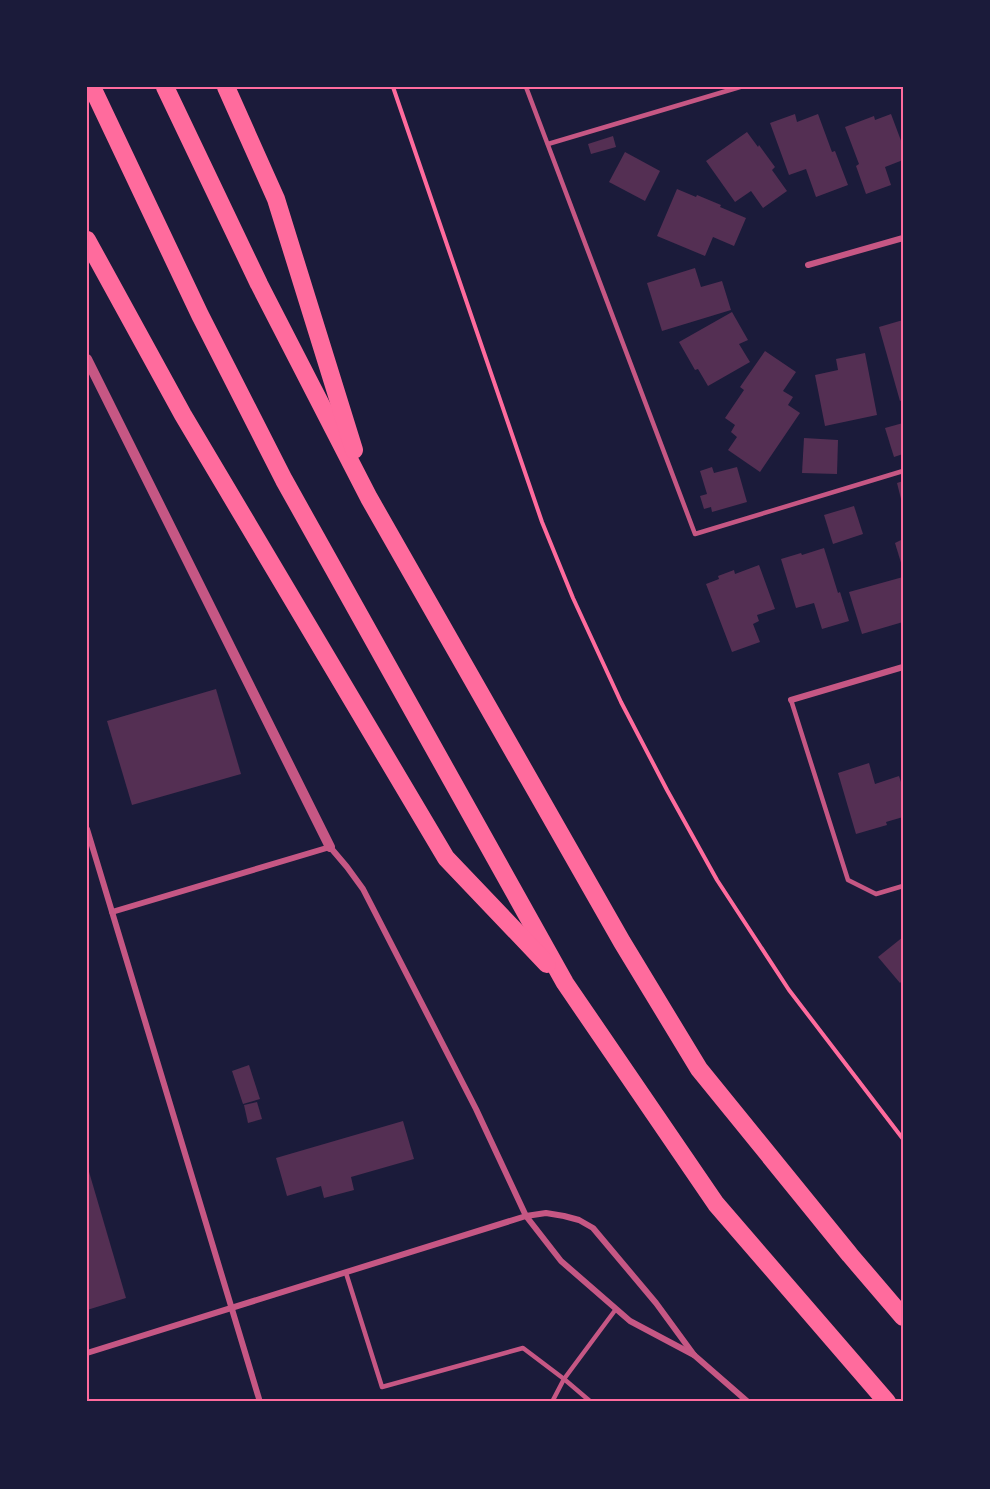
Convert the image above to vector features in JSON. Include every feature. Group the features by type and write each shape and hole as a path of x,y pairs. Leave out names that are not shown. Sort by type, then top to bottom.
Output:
{"highway":[{"path":"92,87 200,315 284,480 565,983 716,1204 887,1402"},
{"path":"165,87 259,284 369,498 616,932 699,1069 903,1317"},
{"path":"226,87 276,200 369,498"},
{"path":"87,240 183,416 446,858 565,983"}],"street":[{"path":"808,265 903,238"},
{"path":"87,359 330,847 363,889 476,1109 526,1216 561,1261 630,1321 694,1355"},
{"path":"791,700 903,666"},
{"path":"87,829 260,1402"},
{"path":"112,912 330,847"},
{"path":"87,1353 526,1216 546,1214 579,1220 593,1228 656,1303 694,1355 748,1402"}],"lane":[{"path":"526,87 695,534 903,471"},
{"path":"548,144 740,87"},
{"path":"791,700 849,880 876,894 903,886"},
{"path":"346,1273 382,1387 523,1348 564,1378 591,1402"},
{"path":"552,1402 564,1378 616,1309"}],"path":[{"path":"393,87 542,522 573,598 621,702 717,880 789,990 903,1139"}],"building":[{"path":"795,114 797,122 818,114 832,152 835,151 848,185 816,197 806,169 789,175 770,123"},
{"path":"891,114 903,146 903,160 885,167 891,185 866,194 856,166 859,164 845,127 874,116 875,120"},
{"path":"747,132 775,167 772,170 787,191 763,208 751,191 735,202 706,161"},
{"path":"613,136 616,147 591,154 588,144"},
{"path":"625,152 660,171 645,201 609,182"},
{"path":"677,189 721,205 720,207 746,218 734,246 713,237 705,256 657,236"},
{"path":"695,268 701,287 722,281 731,310 662,331 647,283"},
{"path":"732,312 748,340 739,344 750,362 708,386 698,369 695,370 679,342"},
{"path":"903,320 903,400 900,401 879,327"},
{"path":"765,351 796,372 783,391 793,397 788,405 800,413 760,472 728,450 737,437 731,432 735,425 725,418 744,390 740,387"},
{"path":"865,353 877,415 825,426 815,375 838,370 836,359"},
{"path":"903,423 903,454 894,457 885,428"},
{"path":"804,438 838,440 837,474 802,473"},
{"path":"712,467 714,473 737,467 747,502 712,512 711,507 704,509 700,496 707,494 700,471"},
{"path":"903,481 903,503 902,503 897,483"},
{"path":"854,506 863,534 833,544 824,515"},
{"path":"903,539 903,566 902,566 895,543"},
{"path":"824,548 849,621 822,629 814,603 796,608 781,559"},
{"path":"759,565 775,609 757,615 759,621 753,624 760,642 732,652 706,584 734,570 735,574"},
{"path":"903,577 903,622 862,634 849,592"},
{"path":"216,689 241,774 132,805 107,721"},
{"path":"869,763 875,784 899,776 903,788 903,817 886,822 887,825 856,834 838,773"},
{"path":"903,937 903,980 900,983 878,957"},
{"path":"249,1065 260,1099 243,1104 232,1071"},
{"path":"257,1102 262,1119 248,1123 244,1105"},
{"path":"403,1121 414,1159 351,1177 354,1190 324,1198 321,1186 287,1196 276,1158"},
{"path":"87,1165 126,1298 87,1310"}]}
